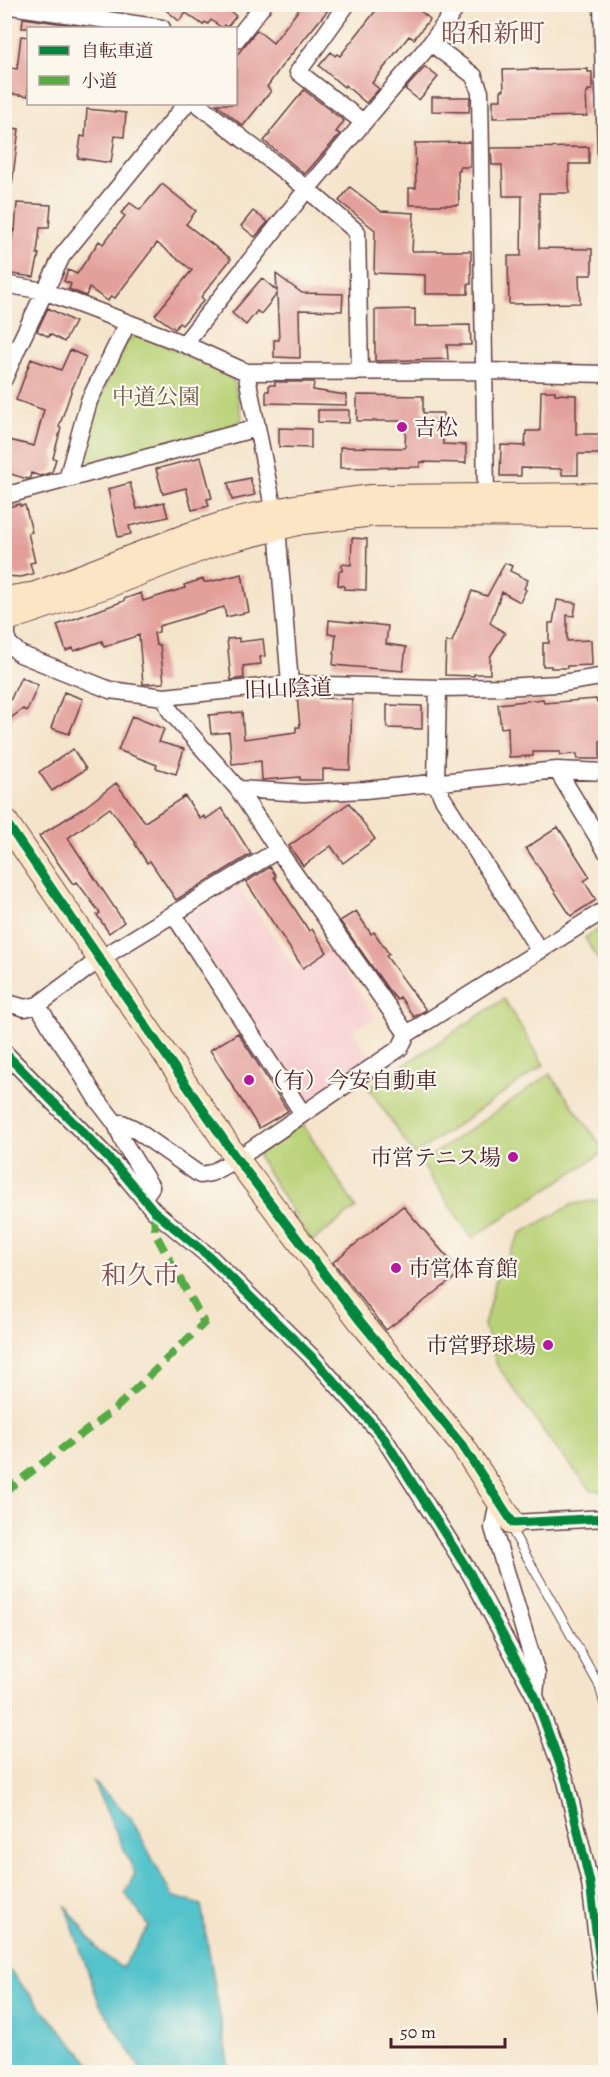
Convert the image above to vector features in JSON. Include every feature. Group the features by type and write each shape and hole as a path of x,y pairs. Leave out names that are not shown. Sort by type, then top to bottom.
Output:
{"street":[{"path":"237,39 264,4"},
{"path":"347,4 298,72 363,122"},
{"path":"184,344 307,189 431,43 459,4"},
{"path":"602,4 606,159"},
{"path":"4,5 155,27"},
{"path":"431,43 474,76 480,92 484,506"},
{"path":"4,380 62,256 185,105"},
{"path":"199,105 307,189 357,232 360,371"},
{"path":"4,284 44,291 184,344 246,372 484,371 606,374"},
{"path":"67,479 89,401 127,324"},
{"path":"246,372 276,519 290,684"},
{"path":"4,496 257,428"},
{"path":"6,610 109,585 276,519 302,522 606,495"},
{"path":"484,506 606,515"},
{"name":"旧山陰道","path":"6,610 7,642 20,654 110,690 164,697 290,684 438,688 557,684 606,676"},
{"path":"438,688 436,782 442,797 539,951"},
{"path":"164,697 171,712 238,789 407,1034"},
{"path":"238,789 304,793 365,790 557,770 606,772"},
{"path":"557,770 606,851"},
{"path":"4,819 237,1158 361,1322 462,1445 513,1522 606,1518"},
{"path":"4,1002 26,1008 38,1005 100,959 278,850"},
{"path":"116,1124 122,1123 133,1128 200,1175 211,1173 237,1158 400,1048 407,1034 606,909"},
{"path":"174,915 303,1114"},
{"path":"38,1005 96,1098 116,1124 124,1143 151,1187 143,1198"},
{"path":"4,1052 120,1170 154,1211 211,1258 314,1359 381,1436 471,1575 535,1696 566,1781 587,1872 606,2010"},
{"path":"498,1501 493,1528 537,1674 535,1696"}],"lane":[{"path":"513,1522 514,1534 602,1686 606,1710"}],"shaded area":[{"path":"237,885 296,970 331,949 375,1017 353,1031 371,1058 302,1105 185,918"}],"green space":[{"name":"中道公園","path":"137,334 226,372 234,381 242,417 238,424 83,467 76,463 95,407 128,340"},
{"path":"605,925 605,971 585,938"},
{"name":"市営テニス場","path":"504,999 544,1065 414,1155 369,1088"},
{"name":"市営テニス場","path":"550,1074 605,1151 472,1238 421,1163"},
{"path":"298,1126 304,1126 356,1208 311,1242 259,1158 259,1153"},
{"name":"市営野球場","path":"605,1199 606,1491 591,1490 552,1443 497,1365 484,1325 496,1279 521,1233 573,1204"}],"water":[{"path":"92,1780 131,1818 172,1896 201,1905 231,2072 143,2072 99,2003 65,1905 100,1952 122,1968 149,1926 125,1893 135,1873"},
{"path":"4,1964 97,2072 5,2072"}],"building":[{"path":"159,4 212,4 222,12 226,8 236,16 227,27 224,25 221,27 211,20 208,24 205,22 203,25 186,13 179,21"},
{"path":"303,4 333,4 281,67 267,87 271,91 243,126 217,105 237,105 237,55 257,30 273,43"},
{"path":"381,4 412,4 430,19 414,39 409,36 372,83 379,89 366,103 319,66 331,52 335,56 337,54 340,56"},
{"path":"23,18 84,27 27,27 22,28"},
{"path":"21,36 27,37 27,96 4,93 4,67 17,69"},
{"path":"425,67 438,77 419,100 405,89"},
{"path":"588,69 588,72 592,72 592,90 586,93 587,116 493,118 493,100 501,100 501,90 504,90 503,70"},
{"path":"304,90 344,121 336,132 340,134 305,174 264,141"},
{"path":"432,97 470,97 469,112 432,111"},
{"path":"87,109 126,113 124,137 115,136 111,163 78,158 81,136 85,137"},
{"path":"4,127 19,129 12,184 4,183"},
{"path":"470,142 470,167 460,167 458,171 459,205 409,205 409,188 416,188 415,143"},
{"path":"589,147 589,164 569,164 569,193 539,193 539,248 592,249 592,275 579,275 580,303 509,304 508,256 521,256 522,196 503,196 502,165 492,165 491,148"},
{"path":"162,184 196,211 186,224 231,259 201,297 204,300 182,325 179,323 175,329 155,315 192,270 157,243 115,298 111,296 108,301 89,288 86,296 69,289 71,284 64,281 68,270 77,274 99,241 103,244 125,216 121,213 130,203 140,210"},
{"path":"350,187 381,211 414,213 412,251 471,251 471,284 468,284 468,294 425,294 425,275 374,273 375,230 339,201"},
{"path":"17,203 51,205 49,228 40,228 37,254 39,254 34,277 4,273 7,249 11,250 13,230 15,231"},
{"path":"253,211 268,222 255,237 241,226"},
{"path":"276,274 302,293 343,294 342,311 299,310 300,358 274,357 274,340 279,340 277,294 261,314 257,311 246,325 232,313 262,278 277,291"},
{"path":"48,308 75,322 64,342 50,334 49,337 37,331"},
{"path":"415,309 415,326 470,325 471,345 447,345 448,359 375,361 375,310"},
{"path":"70,350 86,357 59,427 61,428 53,458 56,459 52,472 40,476 31,473 30,478 27,479 4,472 4,444 8,445 9,440 34,446 44,410 16,400 31,359 61,370"},
{"path":"275,382 314,382 313,390 346,395 346,405 266,403 266,391 269,391 269,385 275,385"},
{"path":"541,391 576,395 576,434 606,434 606,454 578,454 578,475 562,475 562,469 521,468 521,476 500,476 501,445 525,446 526,431 540,431"},
{"path":"357,395 423,396 423,413 443,413 443,444 466,445 466,463 420,462 420,467 340,468 340,447 405,448 406,421 357,421"},
{"path":"318,410 349,410 349,423 318,422"},
{"path":"279,428 311,429 311,448 279,447"},
{"path":"201,457 212,498 207,499 209,506 192,510 186,488 163,494 156,469"},
{"path":"250,478 255,495 232,500 228,483"},
{"path":"130,483 137,509 164,502 168,517 129,526 131,534 118,537 108,489"},
{"path":"20,504 20,506 25,505 32,532 28,533 35,562 30,563 33,574 21,577 4,576 4,508"},
{"path":"352,538 367,539 366,590 344,589 344,586 338,585 342,564 351,565"},
{"path":"505,563 512,566 510,571 528,580 520,602 502,592 490,623 505,633 490,657 490,674 445,675 446,642 452,642 472,591 487,596"},
{"path":"242,574 249,612 226,617 224,607 159,626 159,632 154,633 156,645 160,645 164,683 143,684 139,635 104,647 102,641 74,651 73,648 66,651 57,625 141,593 143,601 185,588 184,585 203,579 204,582 209,582"},
{"path":"557,600 576,603 574,616 567,615 567,641 591,640 592,665 567,666 567,668 543,666 543,643 549,643 549,623 553,623"},
{"path":"329,620 388,626 386,644 406,647 403,671 333,665 336,634 328,634"},
{"path":"239,638 239,642 263,639 265,656 260,657 261,664 243,666 244,678 231,680 227,639"},
{"path":"21,677 38,685 27,711 23,709 4,723 4,714"},
{"path":"64,692 83,699 69,734 51,728"},
{"path":"318,695 319,698 352,699 350,770 323,769 323,780 300,780 300,777 262,780 261,761 232,764 229,732 211,734 209,715 242,712 244,739 296,732 296,727 300,727 297,696"},
{"path":"543,699 544,703 596,699 597,703 600,703 602,715 606,715 606,740 600,741 600,759 577,759 577,754 560,755 560,752 533,752 533,756 509,757 508,727 501,728 498,704"},
{"path":"387,705 422,706 422,729 387,728"},
{"path":"132,716 164,729 159,742 184,749 176,774 156,768 157,765 118,750"},
{"path":"73,749 86,769 52,791 39,772"},
{"path":"116,783 145,822 185,796 200,819 204,816 206,819 222,808 251,854 176,900 150,861 147,863 136,843 110,808 68,838 124,922 109,933 97,915 100,913 77,882 73,884 39,836 85,807"},
{"path":"349,803 375,839 343,863 331,846 303,866 289,846"},
{"path":"558,827 590,877 584,881 596,900 571,916 526,848"},
{"path":"270,867 309,931 312,929 327,952 303,968 246,882"},
{"path":"356,911 371,934 374,932 389,954 386,956 426,1010 414,1017 400,997 397,1000 387,988 340,921"},
{"name":"（有）今安自動車","path":"238,1033 288,1111 259,1128 210,1050"},
{"name":"市営体育館","path":"403,1206 461,1273 386,1330 333,1262"}],"marked path":[{"path":"4,1492 114,1410 204,1323 155,1233 154,1211"}],"cycle path":[{"path":"4,819 237,1159 361,1322 462,1445 513,1523 606,1518"},
{"path":"4,1052 120,1170 154,1211 211,1258 314,1359 382,1435 471,1575 535,1696 566,1781 590,1883 606,2010"}],"place":[{"name":"吉松","path":"402,427"},
{"name":"（有）今安自動車","path":"249,1080"},
{"name":"市営テニス場","path":"513,1157"},
{"name":"市営体育館","path":"396,1268"},
{"name":"市営野球場","path":"548,1345"}],"district":[{"name":"昭和新町","path":"493,33"},
{"name":"和久市","path":"140,1275"}]}
